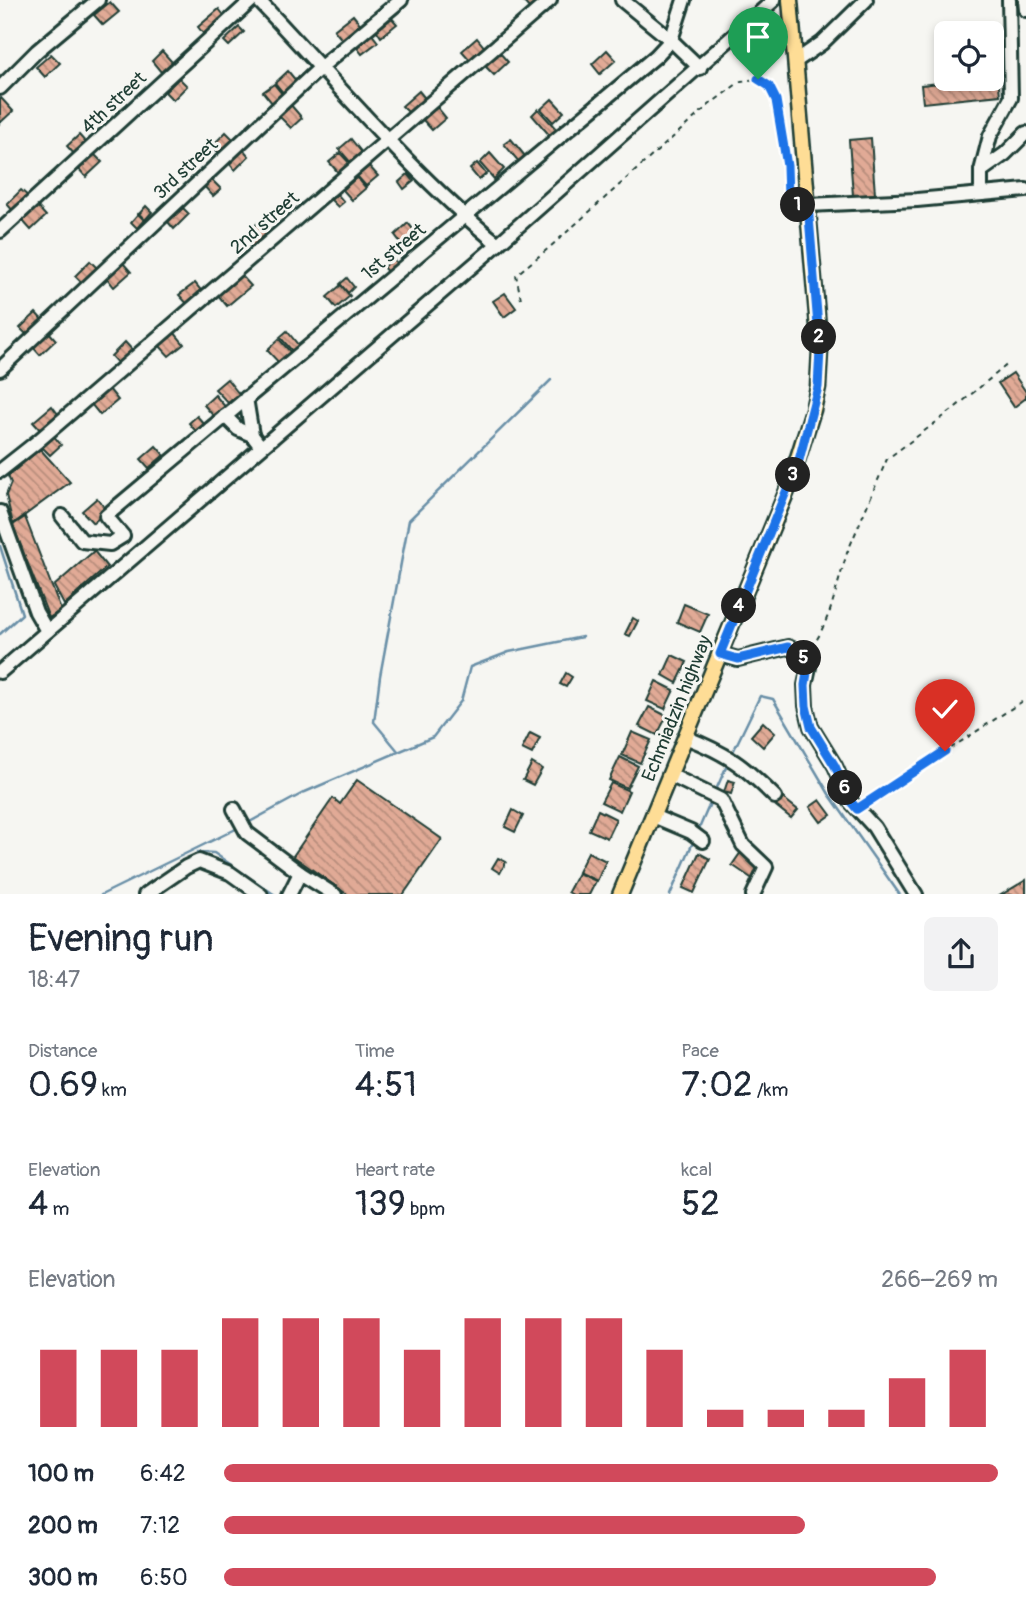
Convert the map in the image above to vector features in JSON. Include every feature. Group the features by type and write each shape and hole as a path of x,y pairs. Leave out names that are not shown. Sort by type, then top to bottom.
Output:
{"main road":[{"name":"Echmiadzin highway","path":"620,894 799,460 818,387 820,350 790,0"}],"street":[{"path":"0,89 37,51 98,0"},
{"name":"4th street","path":"0,231 253,0"},
{"path":"258,0 389,140 465,216 498,244"},
{"name":"3rd street","path":"0,369 321,67 401,0"},
{"name":"2nd street","path":"0,471 550,0"},
{"path":"622,0 700,68"},
{"name":"1st street","path":"62,516 82,541 110,544 123,536 106,516 645,65 671,40 684,0"},
{"path":"0,672 498,244 774,0"},
{"path":"796,61 822,43 866,0"},
{"path":"981,194 981,171 990,136 1011,98 1009,0"},
{"path":"1025,0 1026,10"},
{"path":"981,171 1005,154 1026,133"},
{"path":"808,205 916,200 1026,190"},
{"path":"246,398 252,435 261,447"},
{"path":"225,416 239,429 252,435"},
{"path":"0,512 36,612 47,631"},
{"path":"720,654 738,659 788,647 802,653 808,667 806,706 811,727 835,766 851,802 874,827 916,894"},
{"path":"685,737 730,757 775,797"},
{"path":"670,775 721,800 743,845 765,867 753,894"},
{"path":"236,813 246,830 300,873 335,894"},
{"path":"653,816 691,832 703,841"},
{"path":"145,894 198,861 230,873 261,894"},
{"path":"290,894 300,873"}],"path":[{"path":"521,299 516,275 709,105 741,81 758,79 769,86 778,113 787,166 788,196 794,205 808,205"},
{"path":"802,653 812,648 820,634 847,553 887,459 1009,363"},
{"path":"857,809 1026,699"}],"building":[{"path":"522,0 541,0 530,9"},
{"path":"110,2 119,12 103,25 94,15"},
{"path":"219,9 227,19 206,37 198,27"},
{"path":"353,15 362,26 343,41 334,30"},
{"path":"390,16 397,24 381,37 375,28"},
{"path":"239,27 244,32 229,46 224,41"},
{"path":"371,33 378,42 362,54 355,45"},
{"path":"477,38 485,48 471,61 462,51"},
{"path":"607,50 616,60 600,74 592,64"},
{"path":"162,51 172,62 161,72 152,61"},
{"path":"499,52 508,62 494,75 484,65"},
{"path":"51,54 60,63 45,77 36,67"},
{"path":"288,71 297,82 284,94 275,83"},
{"path":"179,78 187,86 173,100 165,92"},
{"path":"274,84 282,94 272,103 263,92"},
{"path":"934,84 934,91 1000,91 1000,95 923,103 921,85"},
{"path":"419,91 428,102 412,116 402,106"},
{"path":"0,99 13,111 0,123"},
{"path":"552,99 564,112 553,122 541,109"},
{"path":"290,104 302,118 291,128 278,115"},
{"path":"437,107 446,118 432,130 423,120"},
{"path":"538,109 558,131 551,137 532,115"},
{"path":"226,132 234,140 220,154 212,146"},
{"path":"79,135 87,144 75,155 67,146"},
{"path":"871,138 875,194 853,196 849,140"},
{"path":"351,139 363,154 351,163 339,149"},
{"path":"511,139 525,156 519,162 504,144"},
{"path":"241,147 249,156 235,170 227,161"},
{"path":"340,153 353,167 342,177 329,162"},
{"path":"490,153 504,169 494,179 480,163"},
{"path":"94,154 102,162 86,177 78,168"},
{"path":"477,163 486,174 479,180 470,169"},
{"path":"369,166 378,176 366,186 357,176"},
{"path":"408,174 414,181 404,189 399,182"},
{"path":"357,177 366,188 352,200 343,190"},
{"path":"210,178 221,189 213,196 203,185"},
{"path":"21,190 29,197 14,212 7,204"},
{"path":"337,194 344,202 338,207 331,200"},
{"path":"37,206 46,216 31,230 22,220"},
{"path":"146,206 152,212 145,220 139,214"},
{"path":"183,208 189,214 174,229 168,222"},
{"path":"138,214 144,220 137,228 131,222"},
{"path":"259,222 269,233 252,248 242,237"},
{"path":"408,223 418,235 404,247 395,235"},
{"path":"393,259 398,265 388,273 383,267"},
{"path":"90,261 98,269 83,284 75,276"},
{"path":"123,263 131,272 114,287 107,278"},
{"path":"241,275 251,286 227,306 218,295"},
{"path":"347,278 354,287 348,293 340,284"},
{"path":"195,283 204,294 189,306 179,295"},
{"path":"341,285 350,296 336,308 327,297"},
{"path":"505,293 516,308 504,317 493,301"},
{"path":"36,313 44,322 28,336 20,328"},
{"path":"48,331 56,340 40,355 32,346"},
{"path":"287,331 299,346 293,352 280,337"},
{"path":"174,332 184,344 169,356 159,345"},
{"path":"279,339 293,355 281,365 267,350"},
{"path":"125,342 135,353 121,367 111,356"},
{"path":"1013,373 1026,392 1026,398 1014,407 998,383"},
{"path":"227,379 239,394 228,403 215,389"},
{"path":"109,389 118,400 100,415 91,404"},
{"path":"215,395 228,410 217,420 204,405"},
{"path":"52,406 61,418 43,433 33,422"},
{"path":"197,416 206,426 198,434 189,423"},
{"path":"53,435 61,445 50,455 41,446"},
{"path":"156,446 164,455 149,468 141,459"},
{"path":"40,449 70,482 13,524 6,495 11,483 8,476"},
{"path":"97,498 107,511 93,523 82,511"},
{"path":"25,517 61,610 49,618 13,525"},
{"path":"94,551 107,567 64,605 54,586"},
{"path":"684,604 708,614 700,632 677,622"},
{"path":"633,618 638,621 630,636 625,634"},
{"path":"672,655 687,662 677,683 663,675"},
{"path":"566,673 572,677 566,687 560,684"},
{"path":"656,681 674,690 665,709 647,701"},
{"path":"649,707 667,716 657,735 639,726"},
{"path":"763,722 775,733 763,747 751,736"},
{"path":"632,732 651,740 640,763 622,755"},
{"path":"530,733 540,738 532,754 522,749"},
{"path":"620,757 638,766 627,788 609,780"},
{"path":"532,763 542,769 533,785 523,780"},
{"path":"357,780 442,839 404,894 347,894 293,856 333,798 340,804"},
{"path":"728,780 735,782 731,794 724,792"},
{"path":"611,783 629,791 620,811 601,802"},
{"path":"783,798 798,810 791,818 776,806"},
{"path":"820,800 831,815 821,822 810,807"},
{"path":"513,810 523,816 515,832 505,827"},
{"path":"598,810 616,819 607,838 589,830"},
{"path":"588,852 606,861 597,881 578,872"},
{"path":"741,852 763,868 754,880 732,865"},
{"path":"699,853 710,859 694,893 683,888"},
{"path":"498,858 506,862 500,873 492,868"},
{"path":"578,873 596,881 590,894 568,892"},
{"path":"1026,880 1026,894 1003,894"}],"waterway":[{"path":"398,751 374,722 409,520 551,380"},
{"path":"0,546 22,614 0,634"},
{"path":"246,824 305,792 433,737 461,701 470,667 509,652 582,637"},
{"path":"732,754 760,696 773,699 829,794 899,894"},
{"path":"715,792 728,763"},
{"path":"698,831 711,801"},
{"path":"103,894 240,827"},
{"path":"670,894 694,840"},
{"path":"197,852 214,853 274,894"}],"route":[{"path":"758,79 769,86 776,100 787,166 788,196 794,205 808,205 819,326 820,371 813,410 799,460 720,654 738,659 788,647 802,653 808,667 806,706 811,727 857,809 945,751"}]}
